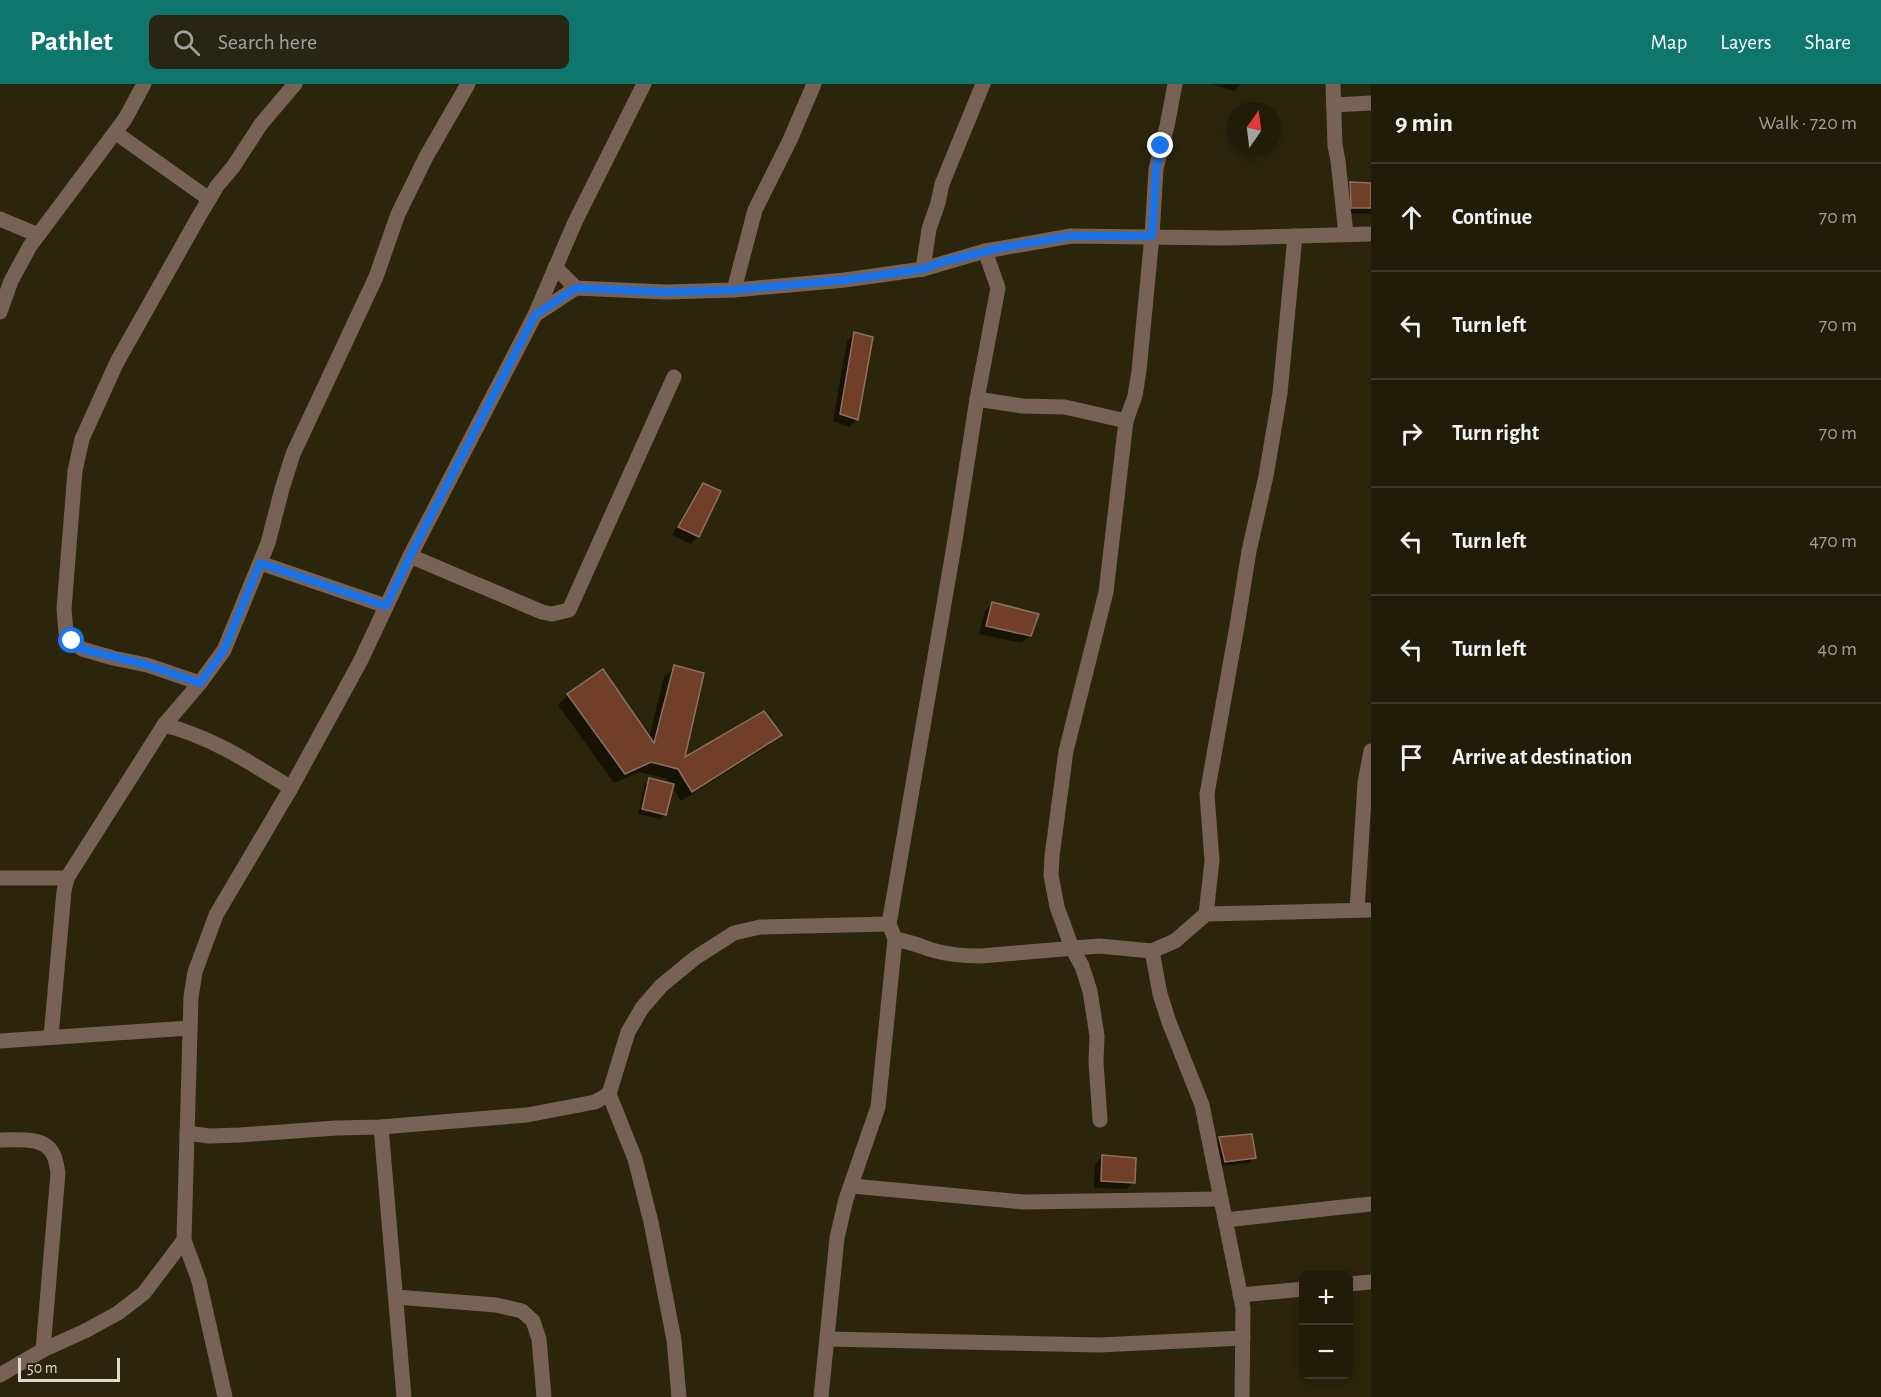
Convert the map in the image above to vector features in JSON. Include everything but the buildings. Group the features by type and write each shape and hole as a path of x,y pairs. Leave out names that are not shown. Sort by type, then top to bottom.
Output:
{"street":[{"path":"0,312 11,281 38,234 126,119 144,84"},
{"path":"200,683 147,665 82,649 66,633 63,609 75,471 82,439 117,362 209,199 261,124 295,84"},
{"path":"51,1037 67,878 164,725 200,683 224,650 268,543 293,454 376,277 398,214 426,157 468,84"},
{"path":"225,1397 199,1281 184,1240 189,1028 195,972 216,915 291,788 360,662 410,556 535,315 575,222 644,84"},
{"path":"734,290 755,210 790,140 814,84"},
{"path":"923,269 928,229 938,203 942,184 983,84"},
{"path":"1100,1120 1096,1062 1097,1036 1090,991 1057,907 1052,884 1052,856 1066,750 1106,592 1126,421 1135,396 1139,371 1156,169 1175,84"},
{"path":"1333,84 1335,145 1346,234"},
{"path":"1334,105 1371,103"},
{"path":"116,133 209,199"},
{"path":"0,219 38,234"},
{"path":"535,315 576,288 666,292 734,290 845,280 923,269 986,251 1071,236 1223,238 1371,234"},
{"path":"1206,914 1212,861 1207,794 1249,552 1266,476 1280,393 1295,236"},
{"path":"821,1397 837,1238 846,1199 878,1107 895,939 889,924 977,399 998,288 986,251"},
{"path":"555,267 576,288"},
{"path":"410,556 542,612 552,614 569,610 674,377"},
{"path":"977,399 1022,406 1065,407 1126,421"},
{"path":"260,563 386,606"},
{"path":"164,725 183,730 232,752 291,788"},
{"path":"895,939 933,951 964,956 1099,946 1152,951 1175,941 1206,914 1364,910 1365,783 1371,751"},
{"path":"0,878 67,878"},
{"path":"679,1397 674,1340 651,1222 635,1159 609,1094 628,1032 642,1008 661,986 694,958 734,933 760,927 889,924"},
{"path":"1152,951 1153,966 1166,1012 1202,1105 1243,1308 1242,1397"},
{"path":"0,1041 189,1028"},
{"path":"187,1133 209,1136 240,1135 381,1127 527,1114 595,1102 609,1094"},
{"path":"381,1127 404,1397"},
{"path":"0,1140 25,1140 45,1144 54,1154 58,1173 43,1350"},
{"path":"852,1186 1024,1202 1220,1199"},
{"path":"1225,1220 1371,1204"},
{"path":"0,1375 43,1350 110,1318 144,1293 184,1240"},
{"path":"1353,1284 1371,1282"},
{"path":"1240,1295 1299,1289"},
{"path":"396,1297 495,1305 522,1311 533,1321 539,1339 544,1397"},
{"path":"828,1340 1100,1345 1243,1338"}],"route":[{"path":"72,641 82,649 147,665 200,683 224,650 260,563 386,606 535,315 576,288 666,292 734,290 845,280 923,269 1000,248 1071,236 1152,236 1156,169 1161,146"}]}
